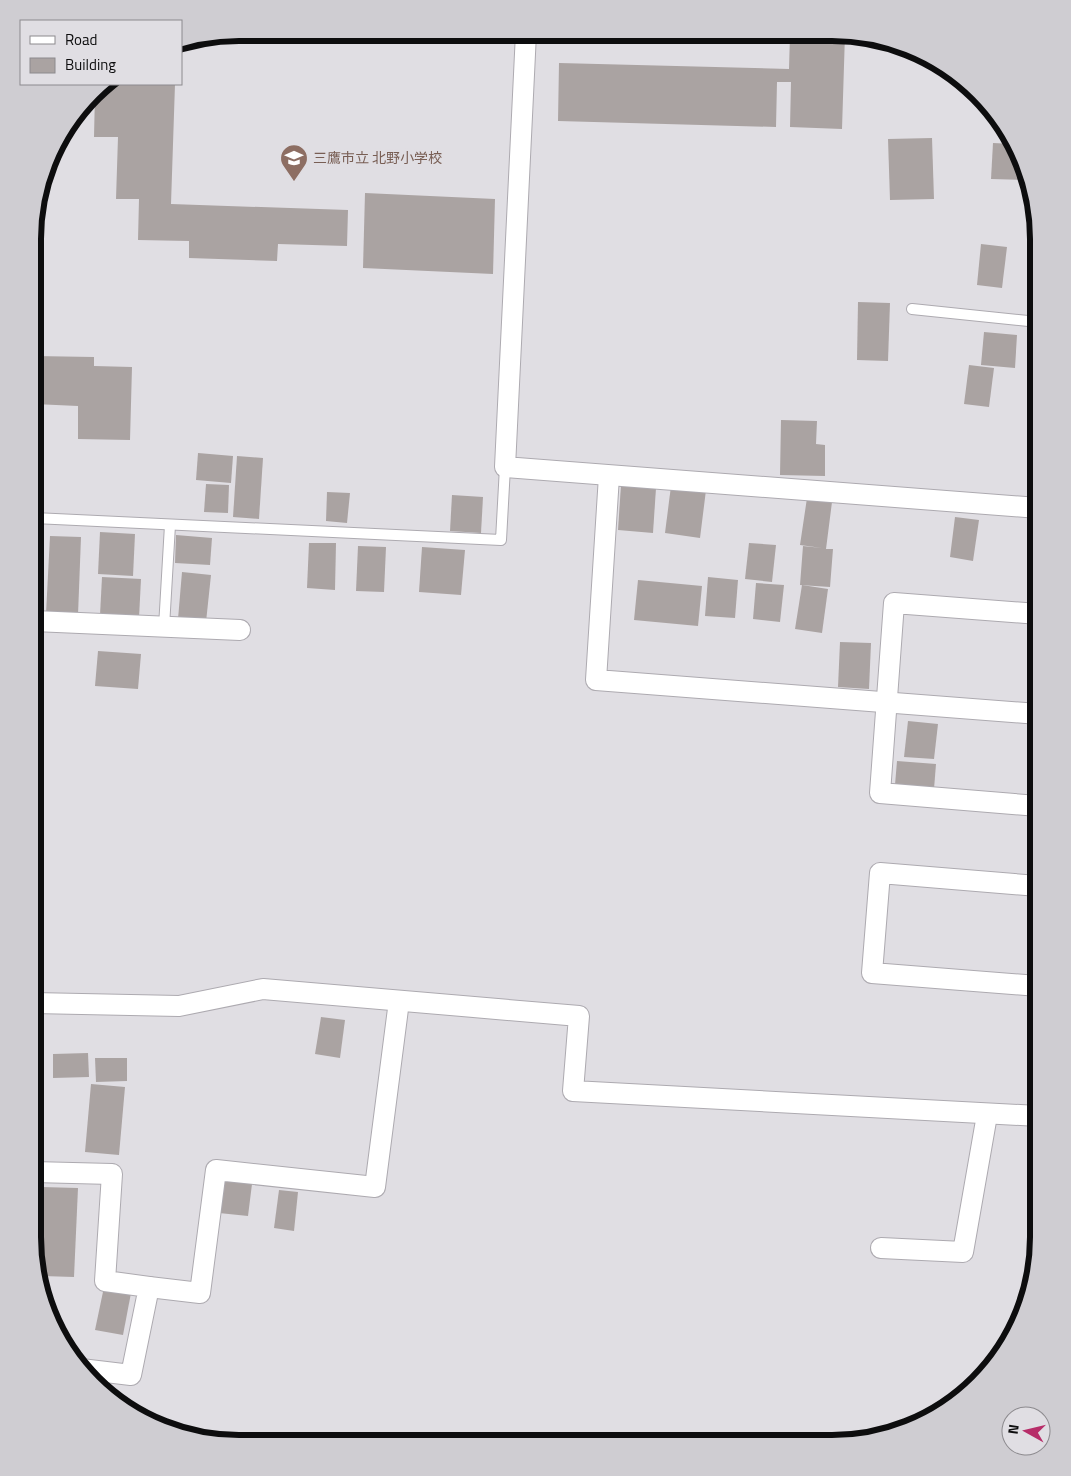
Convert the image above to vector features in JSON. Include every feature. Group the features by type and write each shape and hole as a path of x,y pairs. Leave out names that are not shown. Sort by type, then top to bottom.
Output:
{"street":[{"path":"526,41 504,467 1030,507"},
{"path":"609,476 596,680 1030,713"},
{"path":"1030,613 894,603 880,793 1030,805"},
{"path":"41,621 240,630"},
{"path":"1030,885 880,873 872,973 1030,985"},
{"path":"41,1003 179,1006 263,989 579,1016 573,1092 1030,1116"},
{"path":"41,1172 112,1174 104,1281 200,1293 216,1170 375,1187 399,1001"},
{"path":"881,1248 963,1252 987,1115"},
{"path":"93,1370 131,1375 149,1288"}],"lane":[{"path":"912,309 1030,321"},
{"path":"41,518 500,540 504,467"},
{"path":"164,627 170,525"}],"building":[{"path":"790,41 845,42 842,129 790,127 791,82 777,82 776,127 558,121 559,63 789,69"},
{"path":"115,85 175,85 171,204 348,210 347,246 278,244 277,261 189,258 189,241 138,240 139,199 116,199 118,137 94,137 95,104"},
{"path":"932,138 934,199 890,200 888,139"},
{"path":"993,143 1005,144 1015,163 1020,180 991,179"},
{"path":"365,193 495,199 493,274 363,268"},
{"path":"981,244 1007,247 1002,288 977,285"},
{"path":"858,302 890,303 888,361 857,360"},
{"path":"984,332 1017,335 1015,368 981,365"},
{"path":"41,356 94,357 94,366 132,367 130,440 78,439 78,406 41,404"},
{"path":"969,365 994,368 989,407 964,404"},
{"path":"781,420 817,421 816,444 825,445 825,476 780,475"},
{"path":"198,453 233,456 231,483 196,480"},
{"path":"237,456 263,458 259,519 233,517"},
{"path":"206,484 229,485 228,513 204,512"},
{"path":"621,485 656,488 653,533 618,530"},
{"path":"671,486 706,490 700,538 665,533"},
{"path":"327,492 350,493 347,523 326,521"},
{"path":"452,495 483,497 481,533 450,531"},
{"path":"807,498 832,502 826,549 833,549 830,587 800,585 803,546 822,548 800,545"},
{"path":"955,517 979,520 973,561 950,557"},
{"path":"100,532 135,534 133,576 98,574"},
{"path":"176,535 212,538 210,565 175,563"},
{"path":"50,536 81,537 78,615 46,614"},
{"path":"309,543 336,543 335,590 307,588"},
{"path":"749,543 776,545 772,582 745,579"},
{"path":"358,546 386,547 384,592 356,591"},
{"path":"422,547 465,550 461,595 419,592"},
{"path":"182,572 211,575 206,622 178,619"},
{"path":"102,577 141,579 139,618 100,615"},
{"path":"708,577 738,580 735,618 705,616"},
{"path":"638,580 702,586 698,626 634,620"},
{"path":"756,583 784,585 780,622 753,619"},
{"path":"802,585 828,589 822,633 795,629"},
{"path":"840,642 871,643 869,689 838,687"},
{"path":"98,651 141,654 138,689 95,686"},
{"path":"908,721 938,724 934,759 904,757"},
{"path":"897,761 936,764 934,789 895,785"},
{"path":"321,1017 345,1020 340,1058 315,1054"},
{"path":"88,1053 89,1077 53,1078 53,1054"},
{"path":"95,1058 127,1058 127,1081 96,1082"},
{"path":"91,1084 125,1087 119,1155 85,1152"},
{"path":"223,1181 252,1184 248,1216 219,1213"},
{"path":"41,1187 78,1188 74,1277 45,1276 41,1237"},
{"path":"279,1190 298,1192 294,1231 274,1228"},
{"path":"104,1287 131,1293 123,1335 95,1330"}],"place":[{"name":"三鷹市立 北野小学校","path":"294,182"}]}
